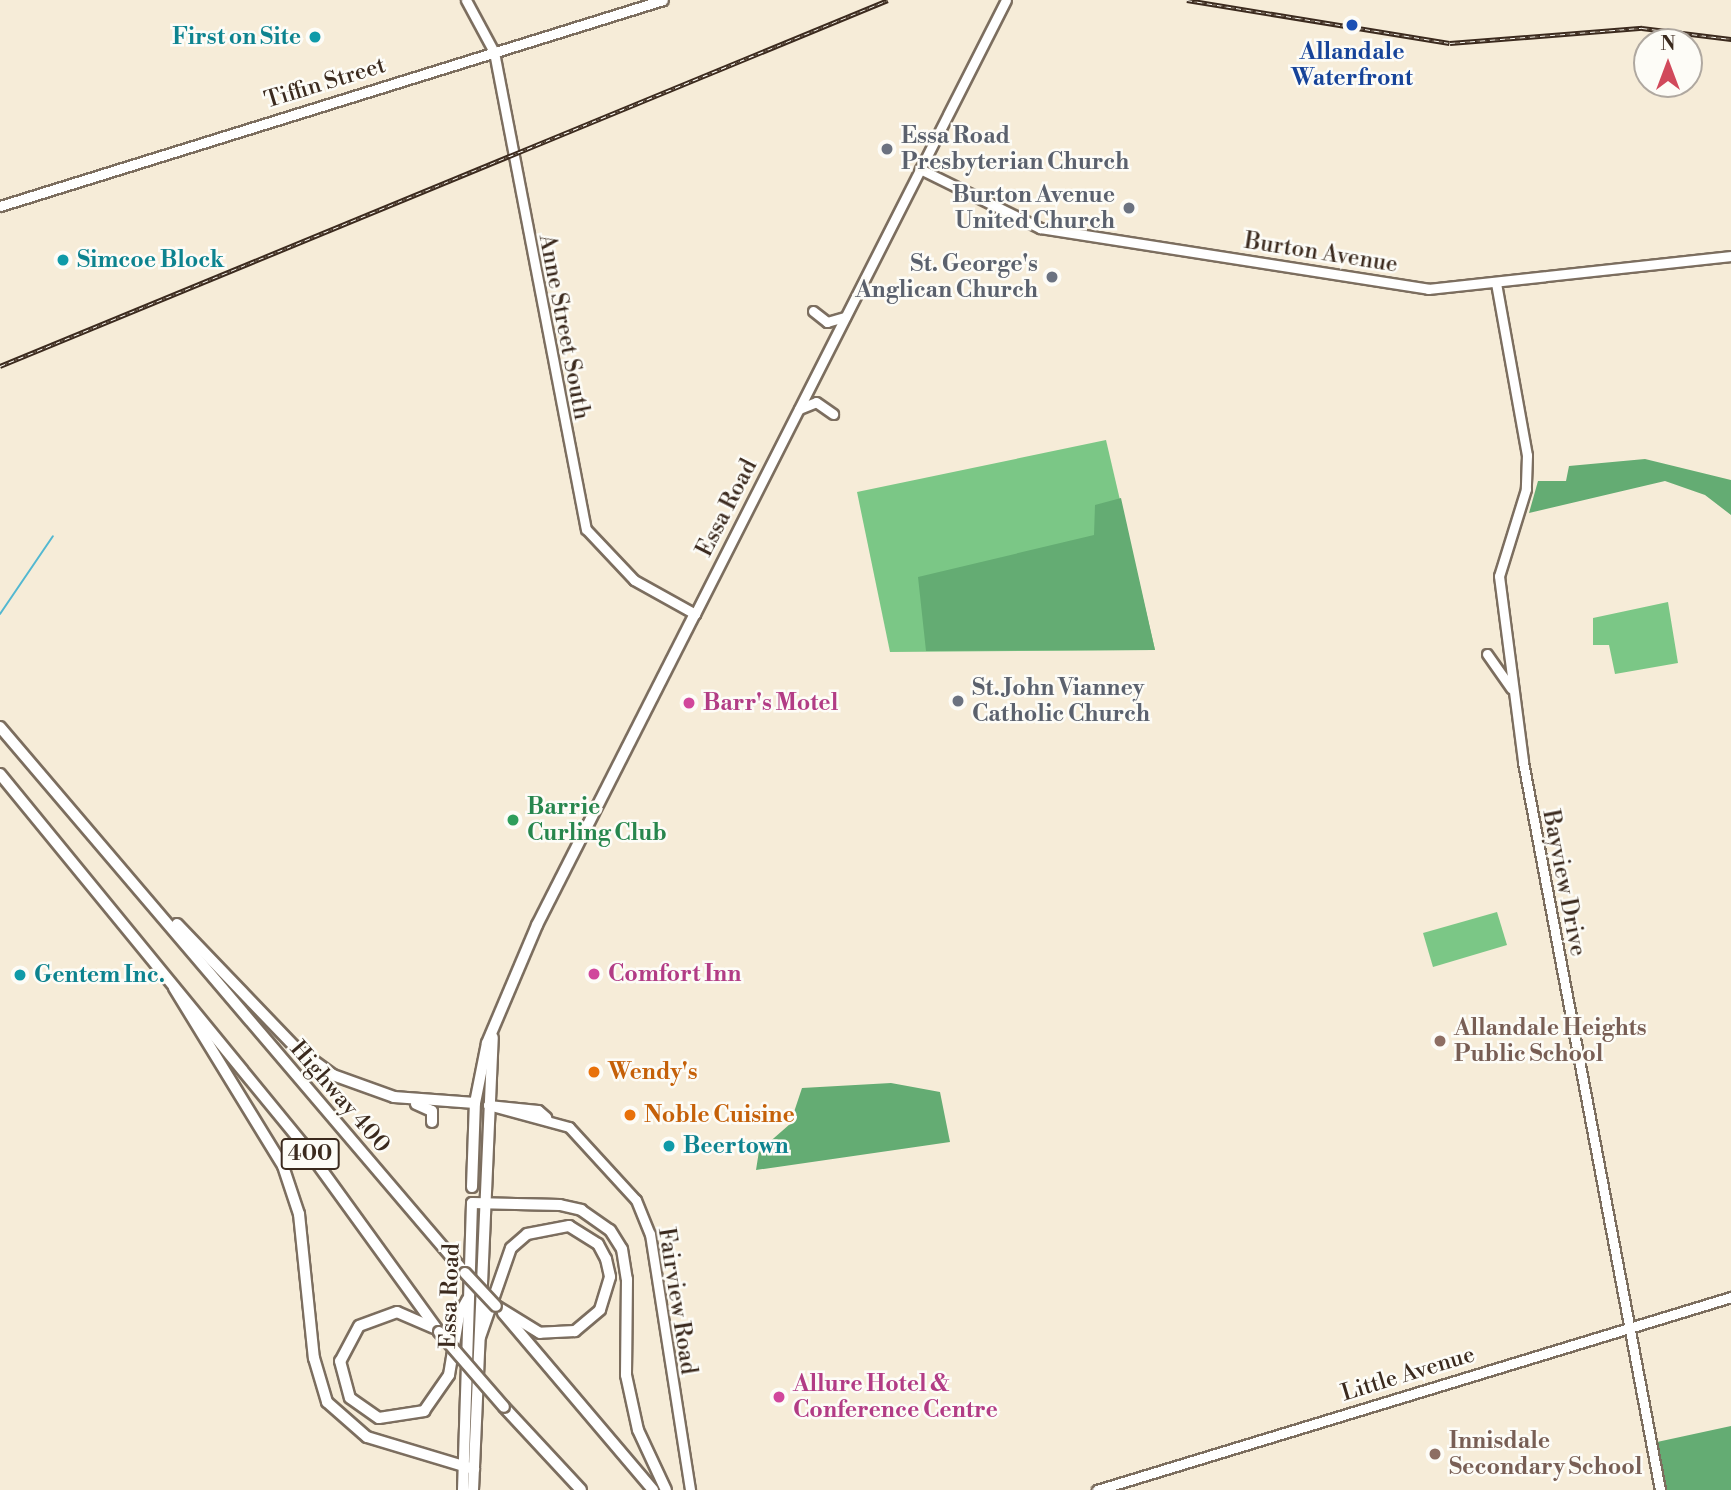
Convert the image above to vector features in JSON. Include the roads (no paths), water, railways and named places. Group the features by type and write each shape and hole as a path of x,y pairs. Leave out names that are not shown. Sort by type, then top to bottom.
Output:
{"highway":[{"name":"Highway 400","path":"0,727 653,1490"},
{"name":"400","path":"0,774 303,1144 439,1332 581,1490"},
{"path":"135,883 296,1048 333,1075 428,1107 432,1122"},
{"path":"172,982 180,1006 284,1166 299,1214 314,1358 327,1402 367,1437 469,1468"},
{"path":"394,1097 475,1102"},
{"path":"471,1203 581,1210 616,1239 627,1279 626,1375 638,1430 666,1490"},
{"path":"480,1337 511,1248 527,1234 569,1226 598,1244 606,1259 604,1301 575,1331 540,1333 496,1306"},
{"path":"439,1332 397,1312 359,1325 340,1361 350,1398 379,1418 424,1411 449,1375 459,1315 468,1299"}],"main road":[{"name":"Essa Road","path":"472,1187 475,1102 493,1037 537,925 695,614"},
{"name":"Essa Road","path":"463,1490 469,1468 480,1337 493,1037"},
{"name":"Essa Road","path":"471,1203 468,1299 469,1468 473,1490"}],"street":[{"name":"Anne Street South","path":"466,0 494,52 586,529 634,580 695,614"},
{"name":"Tiffin Street","path":"0,206 663,0"},
{"name":"Essa Road","path":"695,614 1006,0"},
{"name":"Burton Avenue","path":"920,169 1040,228 1428,289 1496,284 1731,256"},
{"name":"Bayview Drive","path":"1496,284 1527,455 1524,496 1499,567 1514,693 1625,1327 1660,1490"},
{"path":"813,311 827,322 845,317"},
{"path":"798,410 816,402 833,414"},
{"path":"1488,654 1514,693"},
{"path":"475,1102 488,1105"},
{"name":"Fairview Road","path":"488,1105 502,1113 546,1117 569,1127 611,1168 645,1217 690,1490"},
{"name":"Essa Road","path":"471,1203 472,1187"},
{"name":"Little Avenue","path":"1097,1490 1625,1327 1731,1297"}],"waterway":[{"path":"0,614 53,536"}],"railway":[{"path":"0,366 888,0"},
{"path":"1187,0 1450,43 1642,28 1731,39"}],"place":[{"name":"Allandale Waterfront","path":"1352,25"},
{"name":"First on Site","path":"315,37"},
{"name":"Essa Road Presbyterian Church","path":"887,149"},
{"name":"Burton Avenue United Church","path":"1129,208"},
{"name":"Simcoe Block","path":"63,260"},
{"name":"St. George's Anglican Church","path":"1052,277"},
{"name":"St. John Vianney Catholic Church","path":"958,701"},
{"name":"Barr's Motel","path":"689,703"},
{"name":"Barrie Curling Club","path":"513,820"},
{"name":"Comfort Inn","path":"594,974"},
{"name":"Gentem Inc.","path":"20,975"},
{"name":"Allandale Heights Public School","path":"1440,1041"},
{"name":"Wendy's","path":"594,1072"},
{"name":"Noble Cuisine","path":"630,1115"},
{"name":"Beertown","path":"669,1146"},
{"name":"Allure Hotel & Conference Centre","path":"779,1397"},
{"name":"Innisdale Secondary School","path":"1435,1454"}]}
